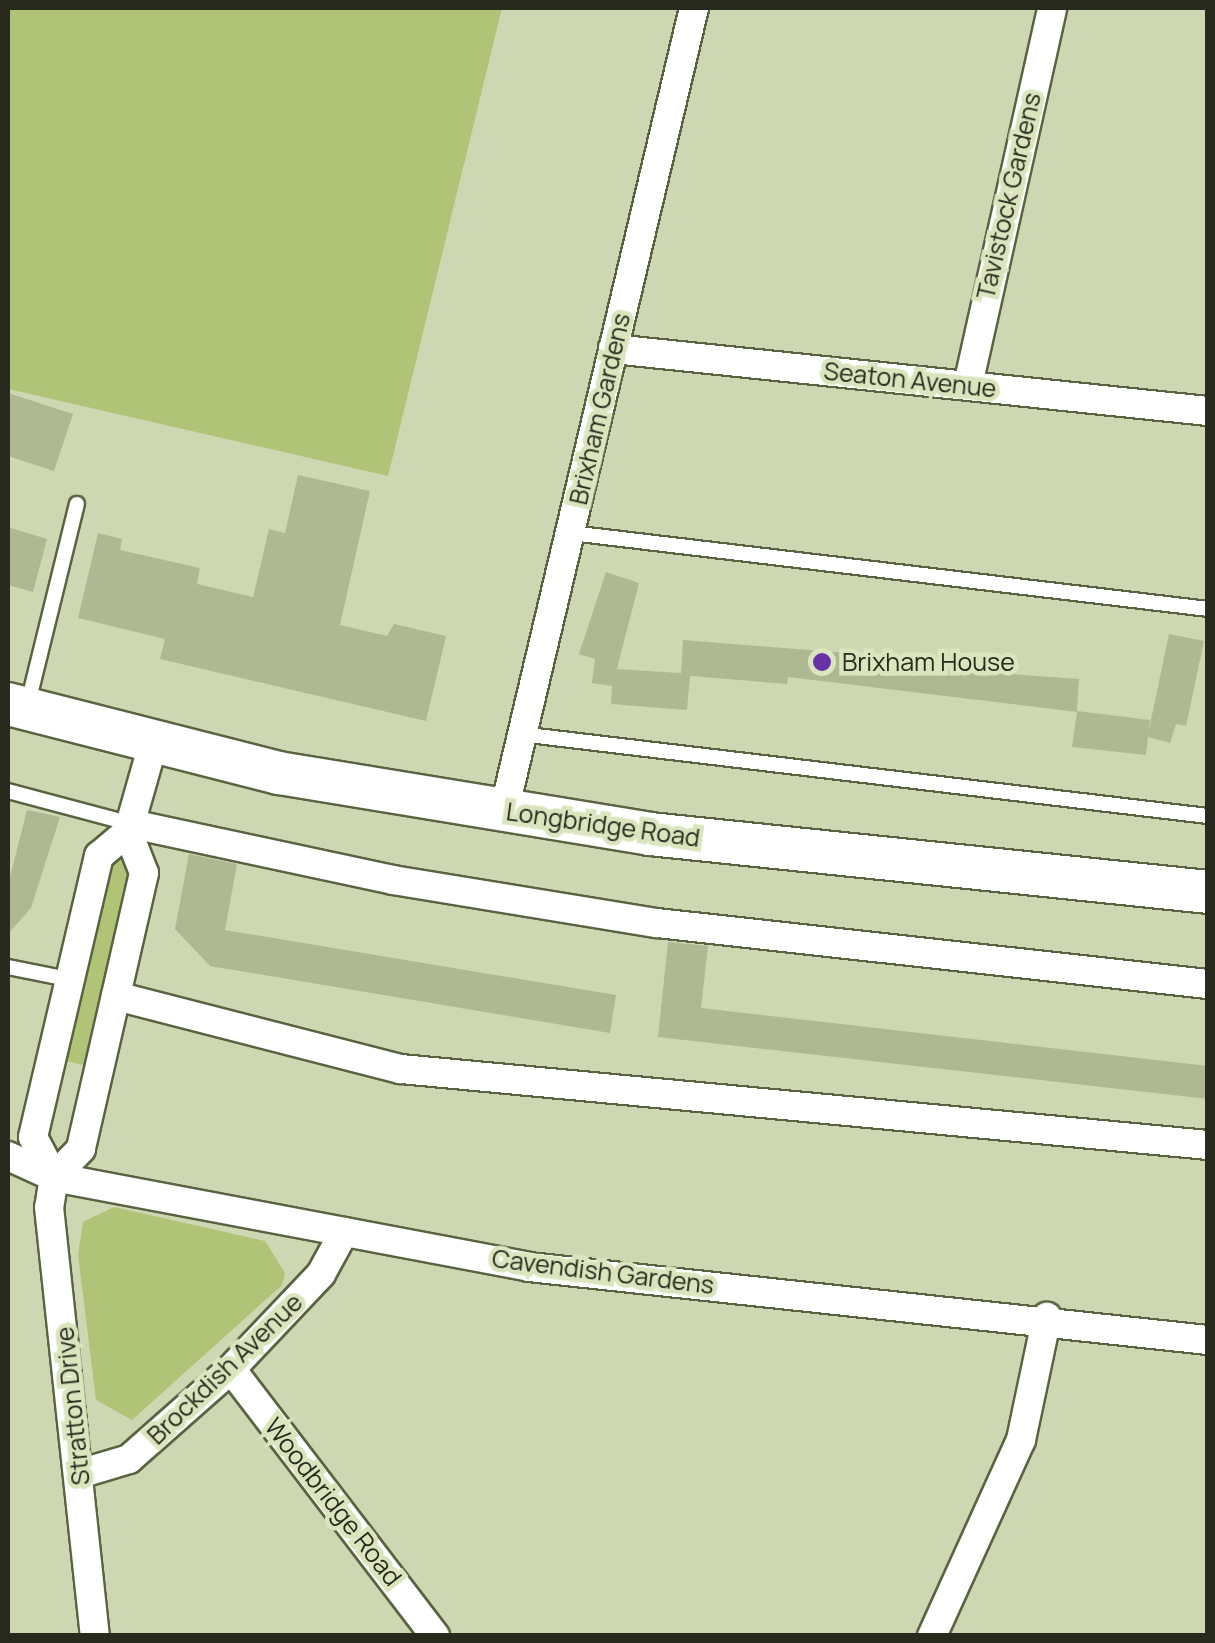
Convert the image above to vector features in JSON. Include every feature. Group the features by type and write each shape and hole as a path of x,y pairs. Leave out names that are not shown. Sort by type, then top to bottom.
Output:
{"main road":[{"name":"Longbridge Road","path":"17,707 279,773 669,836 1206,886"}],"street":[{"name":"Brixham Gardens","path":"504,811 694,8"},
{"name":"Tavistock Gardens","path":"968,386 1052,8"},
{"name":"Seaton Avenue","path":"613,348 1208,411"},
{"name":"Stratton Drive","path":"95,1636 49,1208 54,1177 34,1137 99,856 130,828 154,741"},
{"path":"54,1177 81,1149 144,873 130,828 393,880 657,923 1208,984"},
{"path":"116,996 401,1069 1208,1145"},
{"name":"Cavendish Gardens","path":"8,1156 54,1177 528,1267 1047,1317 1208,1340"},
{"name":"Brockdish Avenue","path":"80,1474 130,1458 230,1369 309,1288 344,1232"},
{"path":"932,1636 1021,1440 1047,1317"},
{"name":"Woodbridge Road","path":"230,1369 435,1636"}],"lane":[{"path":"17,707 77,504"},
{"path":"571,533 1208,609"},
{"path":"520,734 1208,816"},
{"path":"8,791 130,828"},
{"path":"8,968 68,979"}],"green space":[{"path":"8,8 502,8 388,476 8,389"},
{"path":"123,858 135,874 87,1066 63,1060 107,868"},
{"path":"114,1207 265,1241 285,1273 282,1285 132,1420 96,1400 78,1254 83,1222"}],"building":[{"path":"8,393 73,414 54,471 8,456"},
{"path":"298,475 370,491 340,625 387,636 394,624 446,636 426,721 160,659 165,639 78,618 98,533 122,539 120,550 200,568 197,584 253,597 269,529 285,533"},
{"path":"8,527 47,539 33,592 8,585"},
{"name":"Brixham House","path":"606,572 639,583 617,669 681,673 683,640 984,664 983,672 1079,679 1077,711 1150,720 1148,734 1169,634 1204,641 1186,726 1176,724 1170,743 1148,737 1146,755 1072,747 1077,712 788,677 787,684 690,676 687,710 611,704 612,686 592,683 595,659 579,654"},
{"path":"27,810 60,817 31,908 8,934 8,885"},
{"path":"189,854 237,864 225,930 616,995 610,1033 210,966 175,929"},
{"path":"668,942 708,946 701,1008 1208,1066 1208,1099 658,1037"}],"place":[{"name":"Brixham House","path":"822,662"}]}
